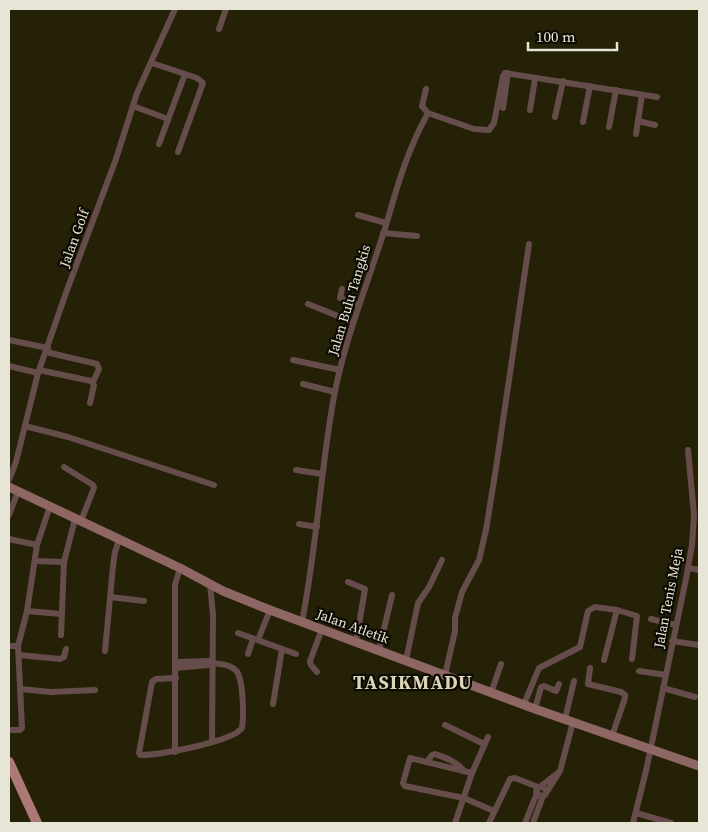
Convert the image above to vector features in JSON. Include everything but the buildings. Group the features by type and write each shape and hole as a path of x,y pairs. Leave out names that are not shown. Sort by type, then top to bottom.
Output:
{"main road":[{"path":"9,762 37,823"}],"street":[{"name":"Jalan Golf","path":"9,480 16,462 39,372 133,106 175,9"},
{"path":"219,29 226,9"},
{"path":"152,63 202,80 203,83 178,152"},
{"path":"159,144 184,74"},
{"path":"505,75 657,97"},
{"path":"503,108 505,75"},
{"path":"426,89 422,106 428,113 474,129 489,130 494,124 505,75"},
{"path":"530,110 535,79"},
{"path":"555,117 563,82"},
{"path":"583,122 590,86"},
{"path":"609,127 616,90"},
{"path":"636,134 642,95"},
{"path":"133,106 168,119"},
{"name":"Jalan Bulu Tangkis","path":"302,622 317,527 322,474 340,370 353,322 383,233 402,168 428,113"},
{"path":"638,120 655,125"},
{"path":"358,215 386,223"},
{"path":"383,233 417,236"},
{"path":"445,675 455,631 455,618 462,592 479,560 486,530 529,244"},
{"path":"342,288 340,298 359,305"},
{"path":"308,304 353,322"},
{"path":"9,340 97,364 99,369 93,382 90,403"},
{"path":"293,360 340,370"},
{"path":"9,366 78,377 93,382"},
{"path":"303,384 335,392"},
{"path":"25,426 68,437 214,485"},
{"name":"Jalan Tenis Meja","path":"633,823 688,568 696,540 694,514 696,489 688,450"},
{"path":"61,634 64,562 78,520 94,488 93,485 64,467"},
{"path":"296,470 322,474"},
{"name":"Jalan Atletik","path":"9,487 180,568 223,591 534,709 699,766"},
{"path":"9,515 18,491"},
{"path":"9,730 22,728 18,646 27,611 37,545 50,506"},
{"path":"299,524 317,527"},
{"path":"9,539 37,545"},
{"path":"106,651 115,552 119,540"},
{"path":"35,560 64,562"},
{"path":"406,660 418,603 429,587 442,560"},
{"path":"175,752 176,584 180,568"},
{"path":"688,568 699,570"},
{"path":"348,582 365,589 356,642"},
{"path":"210,584 213,615 212,741"},
{"path":"379,650 392,595"},
{"path":"110,597 144,601"},
{"path":"524,704 539,668 580,647 590,608 617,610 637,616 632,659"},
{"path":"248,654 270,610"},
{"path":"604,660 617,610"},
{"path":"27,611 61,614"},
{"path":"651,619 676,625"},
{"path":"317,672 310,661 322,629"},
{"path":"238,634 296,654"},
{"path":"672,642 699,645"},
{"path":"9,646 18,646"},
{"path":"19,655 60,660 64,657 66,649"},
{"path":"273,704 282,649"},
{"path":"176,665 201,660 228,666 235,670 239,675 241,684 242,725 238,732 212,741 175,752 141,756 138,753 153,681 156,679 176,678"},
{"path":"491,692 501,664"},
{"path":"590,668 589,685 621,692 625,695 612,736"},
{"path":"639,671 666,675"},
{"path":"525,823 541,791 553,784 560,771 574,681"},
{"path":"534,709 541,687 544,686 556,691 559,684"},
{"path":"663,688 695,697"},
{"path":"21,689 50,692 94,690"},
{"path":"445,725 484,744"},
{"path":"455,823 472,772 488,737"},
{"path":"472,772 464,771 452,760 436,754 432,755 427,762 409,758 403,782 404,785 464,798 494,811"},
{"path":"489,823 511,778 515,778 541,791"},
{"path":"533,823 541,791"},
{"path":"636,813 671,823"}],"district":[{"name":"TASIKMADU","path":"413,682"}]}
